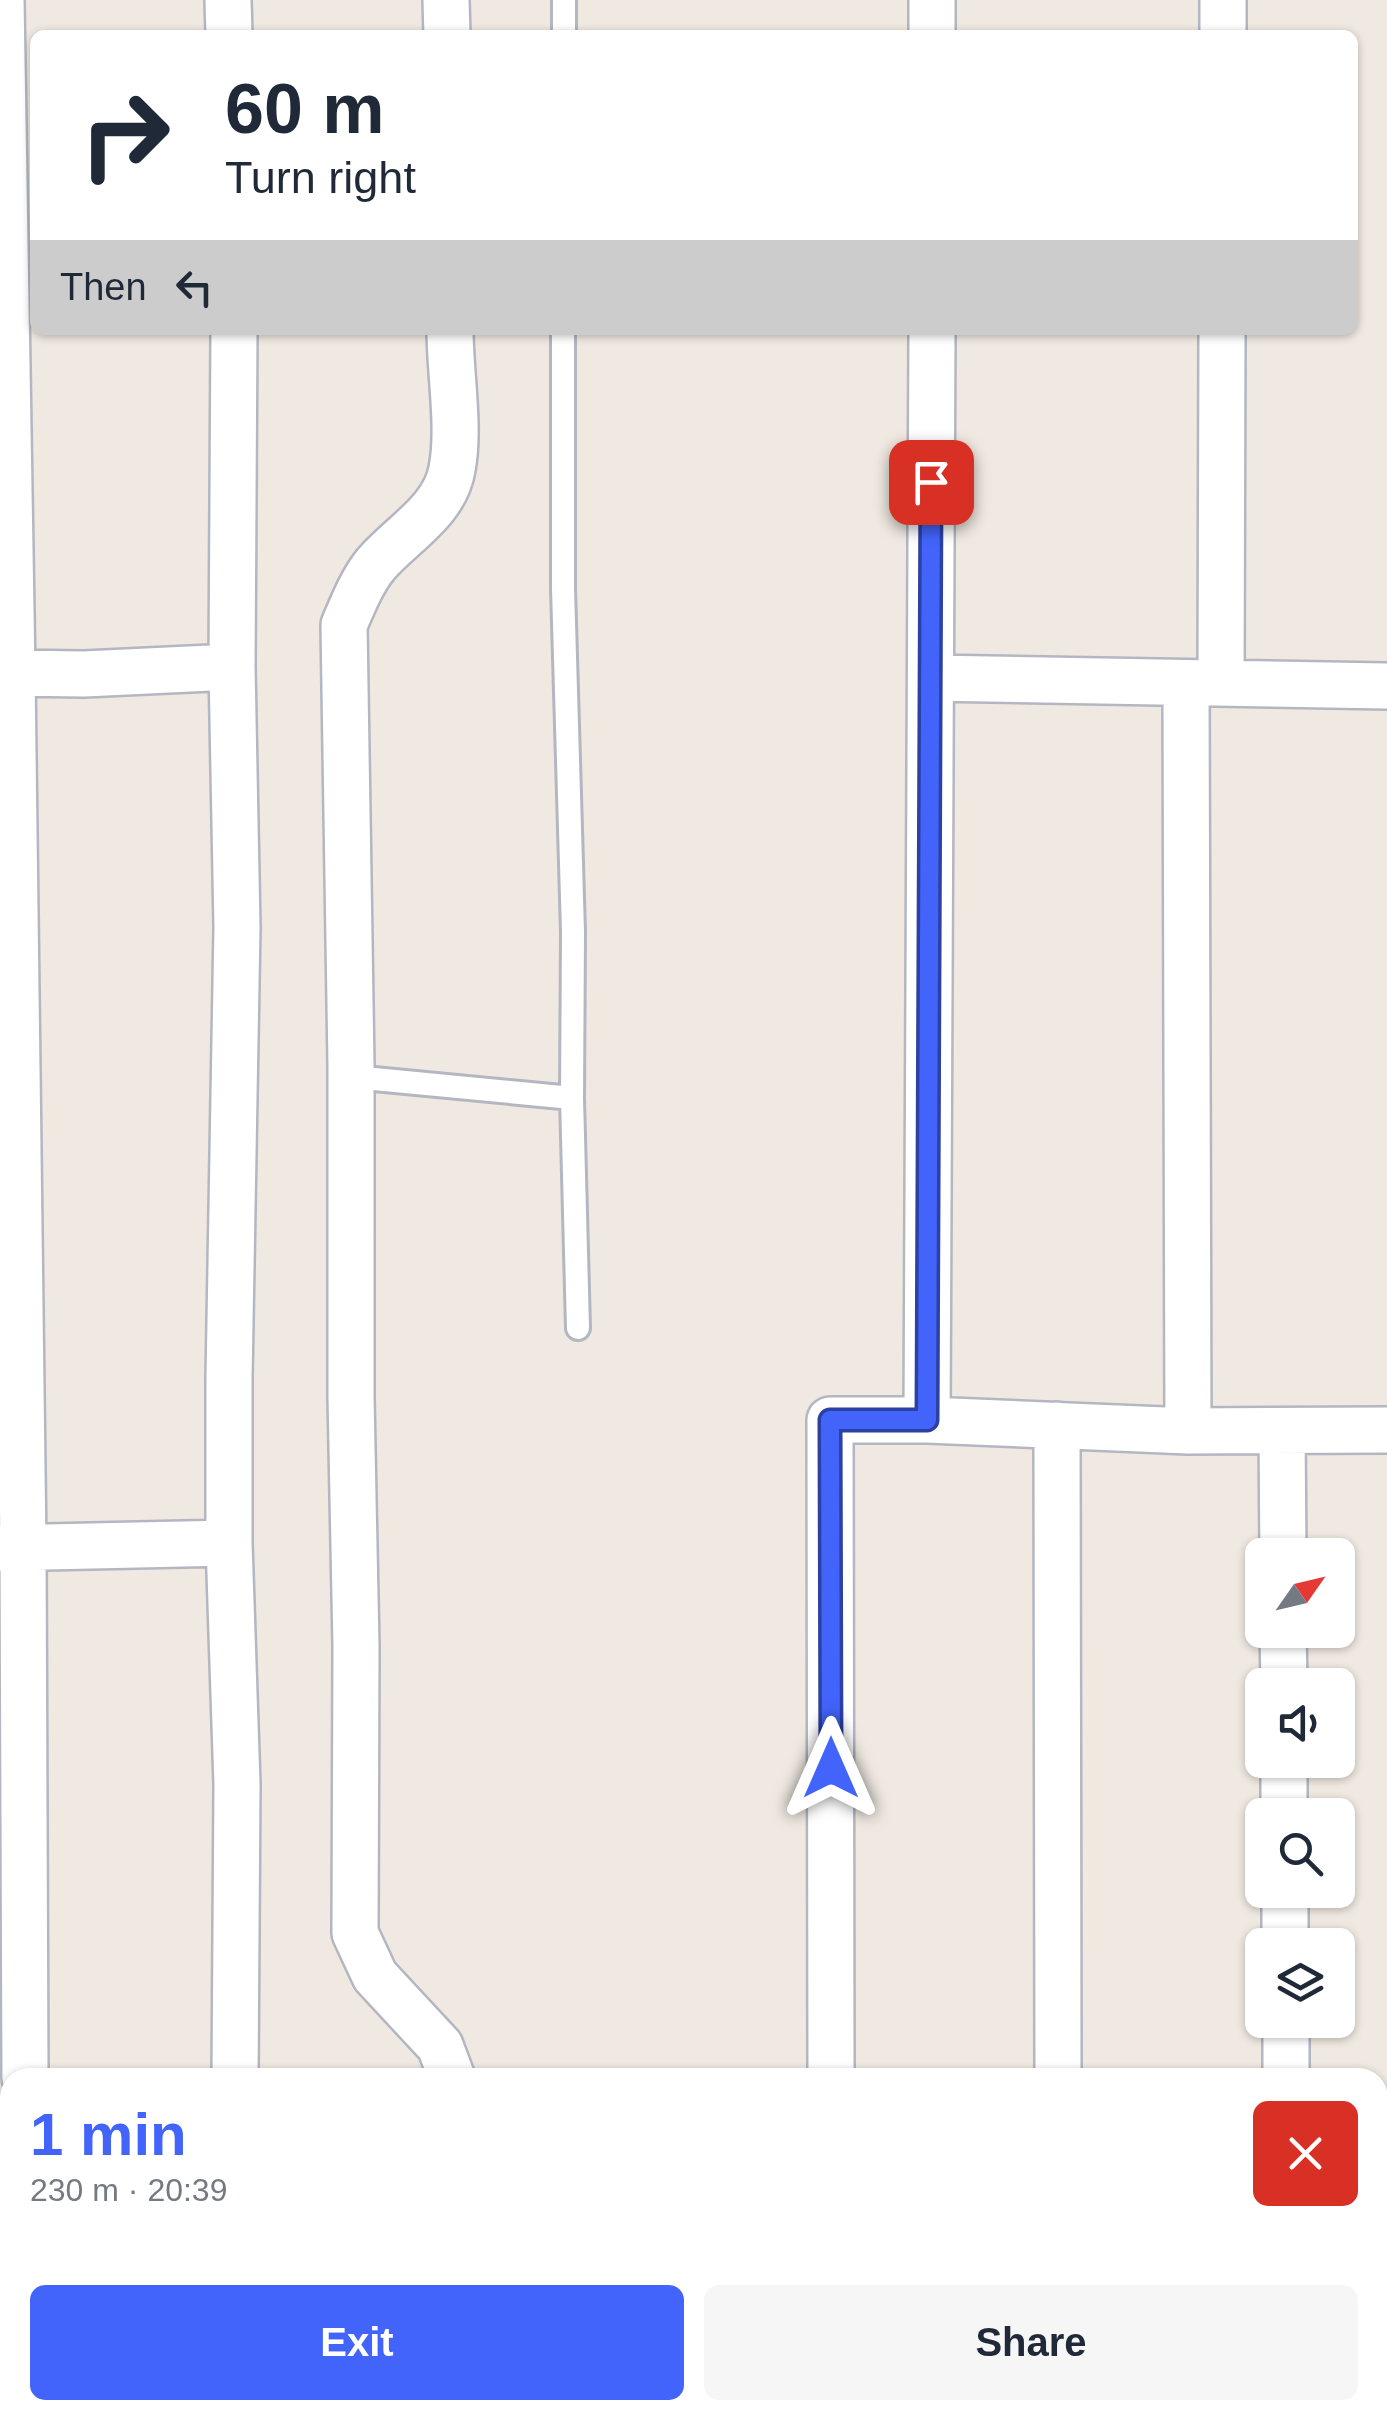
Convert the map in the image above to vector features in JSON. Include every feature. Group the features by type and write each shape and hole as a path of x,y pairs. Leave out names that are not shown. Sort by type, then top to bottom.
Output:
{"street":[{"path":"1,0 12,1548 24,2068"},
{"path":"228,0 229,30"},
{"path":"446,0 447,30"},
{"path":"932,0 932,30"},
{"path":"1223,30 1224,0"},
{"path":"234,335 232,667 237,927 229,1542 237,1784 235,2068"},
{"path":"448,2068 440,2046 375,1976 355,1933 351,1066 344,625 375,565 436,505 452,471 450,335"},
{"path":"927,1420 932,335"},
{"path":"1188,1431 1204,683 1222,335"},
{"path":"6,674 232,667"},
{"path":"931,678 1387,686"},
{"path":"831,2068 830,1420 1188,1431 1387,1430"},
{"path":"1057,1425 1058,2068"},
{"path":"1282,1431 1283,1538"},
{"path":"12,1548 229,1542"},
{"path":"1286,2038 1286,2068"}],"lane":[{"path":"564,0 564,30"},
{"path":"564,335 563,588 573,932 572,1098 578,1328"},
{"path":"374,1079 572,1098"}],"route":[{"path":"831,1768 830,1420 927,1420 931,482"}]}
